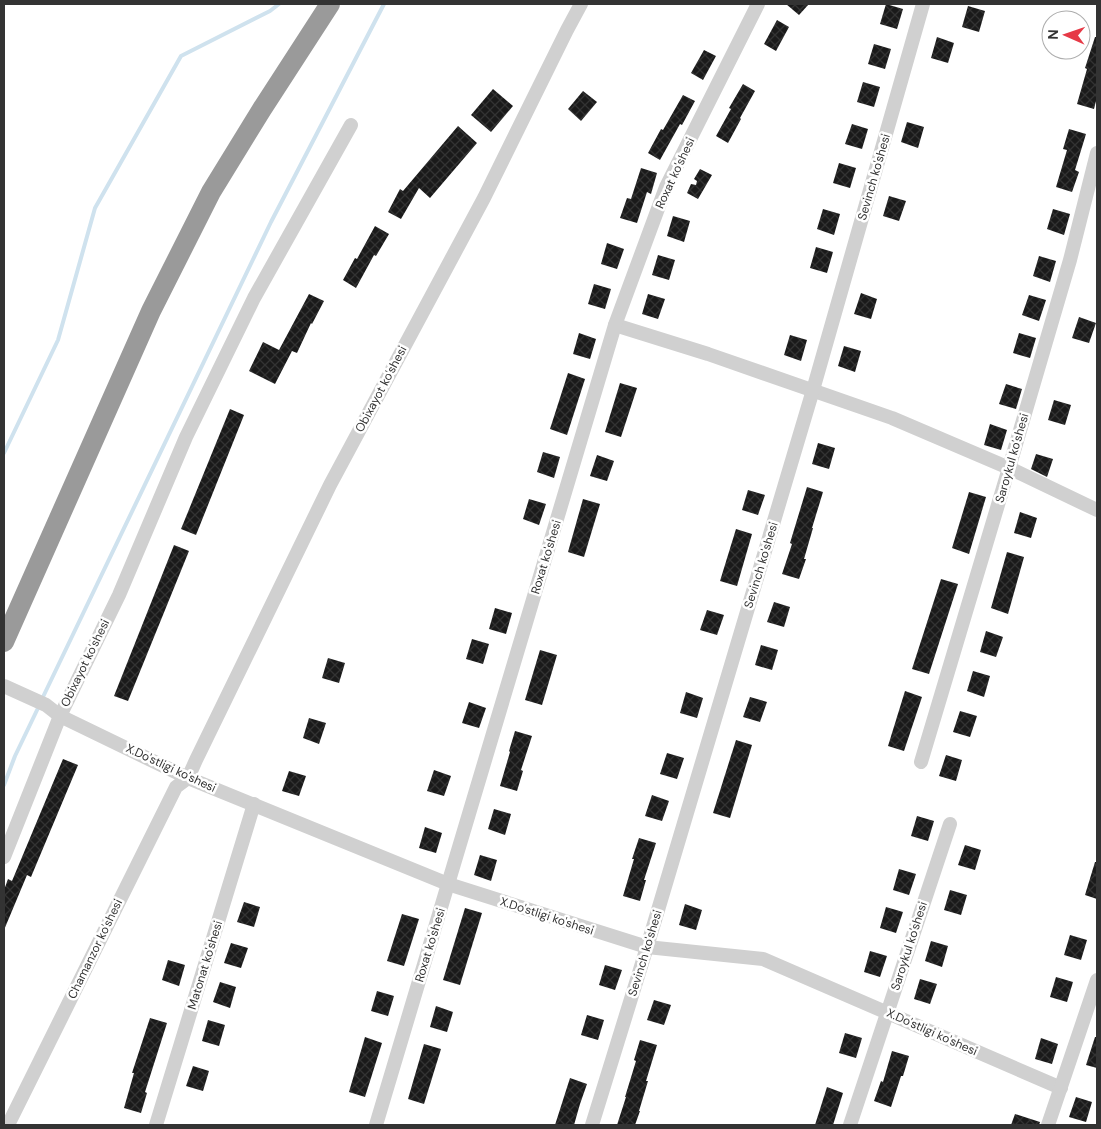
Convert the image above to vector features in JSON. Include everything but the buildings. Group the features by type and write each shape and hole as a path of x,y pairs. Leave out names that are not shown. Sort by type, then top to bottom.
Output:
{"highway":[{"path":"4,642 151,311 207,201 262,109 330,4"}],"street":[{"name":"Obixayot ko'shesi","path":"188,778 330,485 484,198 567,30 582,4"},
{"name":"Roxat ko'shesi","path":"376,1125 615,325 666,187 758,4"},
{"name":"Sevinch ko'shesi","path":"592,1125 813,390 923,4"},
{"name":"Obixayot ko'shesi","path":"4,857 60,716 118,594 186,437 254,298 351,125"},
{"name":"Saroykul ko'shesi","path":"922,762 1070,260 1097,152"},
{"path":"615,325 708,354 892,418 1010,468 1097,510"},
{"name":"X.Do'stligi ko'shesi","path":"10,688 46,705 60,716 188,778 448,884 647,947 763,959 1061,1088"},
{"name":"Chamanzor ko'shesi","path":"8,1125 176,787 188,778"},
{"name":"Matonat ko'shesi","path":"156,1125 254,804"},
{"name":"Saroykul ko'shesi","path":"850,1125 950,824"},
{"path":"1048,1125 1097,980"}],"waterway":[{"path":"4,453 58,340 95,208 181,56 270,11 279,4"},
{"path":"42,699 271,222 384,4"},
{"path":"4,785 15,756 39,706"}]}
